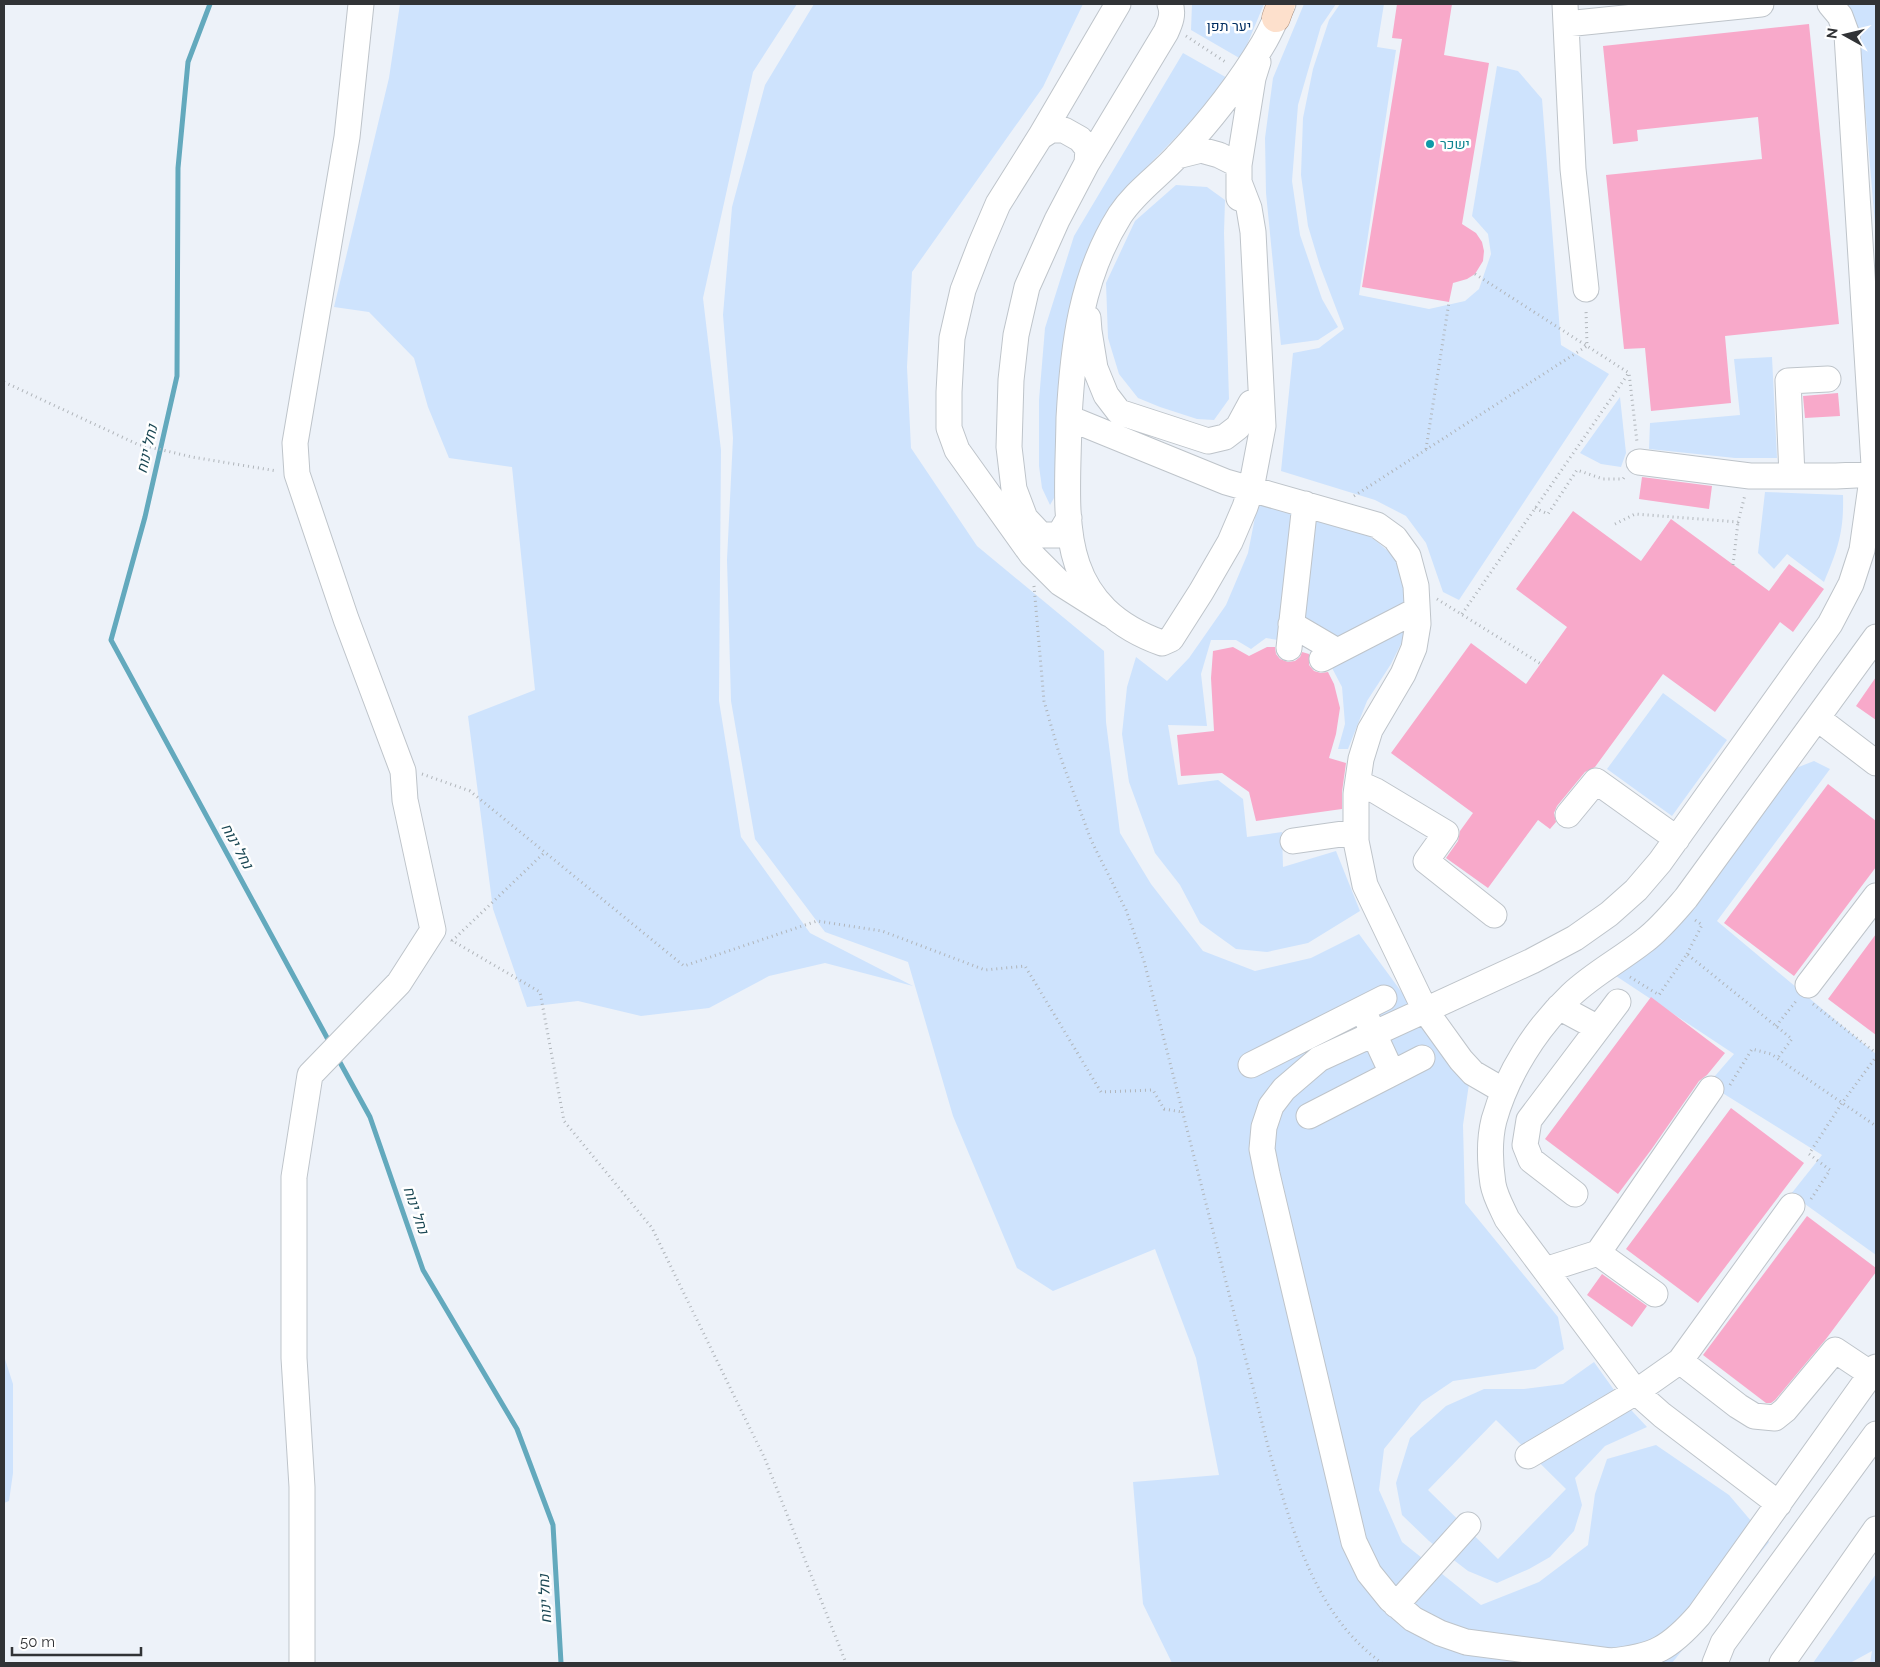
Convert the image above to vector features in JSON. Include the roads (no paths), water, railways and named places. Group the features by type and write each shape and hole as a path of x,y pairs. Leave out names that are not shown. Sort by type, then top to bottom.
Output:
{"street":[{"path":"302,1663 302,1486 294,1358 294,1177 310,1075 334,1052 442,935 405,800 403,771 346,618 297,474 295,443 347,137 361,4"},
{"path":"1118,4 1040,137 998,204 980,246 963,290 952,338 949,428 957,450 1032,555 1060,583 1143,636 1162,643 1171,639 1230,542 1250,489 1263,426 1253,232 1249,208 1239,174 1218,154 1201,150 1177,156"},
{"path":"1586,289 1573,169 1566,14 1761,4"},
{"path":"1680,1361 1738,1406 1754,1416 1775,1418 1785,1410 1835,1350 1874,1371 1699,1615 1680,1637 1656,1652 1632,1659 1610,1661 1466,1642 1440,1633 1413,1619 1396,1604 1369,1573 1354,1542 1266,1174 1262,1149 1264,1127 1271,1106 1284,1089 1319,1059 1532,961 1575,938 1609,914 1636,890 1660,862 1834,616 1851,584 1862,550 1874,465 1847,35 1840,16 1830,4"},
{"path":"1109,614 1090,591 1079,570 1069,536 1071,374 1087,286 1104,242 1121,214 1142,188 1177,156 1220,105 1244,74 1264,43 1280,9"},
{"path":"1069,518 1059,535 1041,535 1025,518 1014,489 1009,447 1011,380 1016,335 1027,287 1057,220 1087,163 1166,32 1170,14"},
{"path":"1250,489 1252,449 1251,403 1240,252 1239,174 1253,78 1264,43"},
{"path":"1040,137 1052,130 1064,130 1080,139 1088,149 1087,163"},
{"path":"1087,286 1089,331 1096,368 1106,394 1119,412 1208,441 1225,437 1238,428 1251,403"},
{"path":"1792,476 1788,381 1828,379"},
{"path":"1069,418 1226,482 1377,525 1395,538 1408,556 1417,598 1418,624 1414,648 1402,674 1370,730 1361,759 1358,783 1356,841 1365,886 1425,1010 1461,1060 1473,1073 1504,1091"},
{"path":"1639,462 1750,476 1874,475"},
{"path":"1306,504 1290,636 1329,655 1417,598"},
{"path":"1779,1504 1662,1415 1636,1392 1507,1220 1494,1186 1490,1155 1494,1122 1504,1091 1522,1057 1546,1021 1571,995 1610,964 1644,941 1678,908 1876,637"},
{"path":"1817,718 1876,763"},
{"path":"1568,815 1596,781 1677,838"},
{"path":"1358,783 1376,791 1446,833 1426,861 1494,915"},
{"path":"1293,841 1356,832"},
{"path":"1805,990 1876,896"},
{"path":"1575,1194 1531,1160 1525,1145 1529,1120 1618,1002"},
{"path":"1251,1065 1373,1003 1374,1034 1392,1073"},
{"path":"1559,1007 1598,1028"},
{"path":"1308,1116 1422,1058"},
{"path":"1545,1270 1598,1253 1711,1088"},
{"path":"1528,1456 1636,1392 1680,1361 1792,1206"},
{"path":"1598,1253 1655,1294"},
{"path":"1715,1663 1723,1643 1876,1434"},
{"path":"1396,1604 1468,1526"},
{"path":"1782,1663 1876,1528"}],"waterway":[{"name":"נחל ינוח","path":"210,4 188,62 178,168 177,376 145,517 111,640 331,1045"},
{"name":"נחל ינוח","path":"337,1057 370,1117 423,1270 517,1429 553,1525 561,1663"}],"place":[{"name":"ישכר","path":"1430,144"}],"park label":[{"name":"יער תפן","path":"1229,26"}]}
